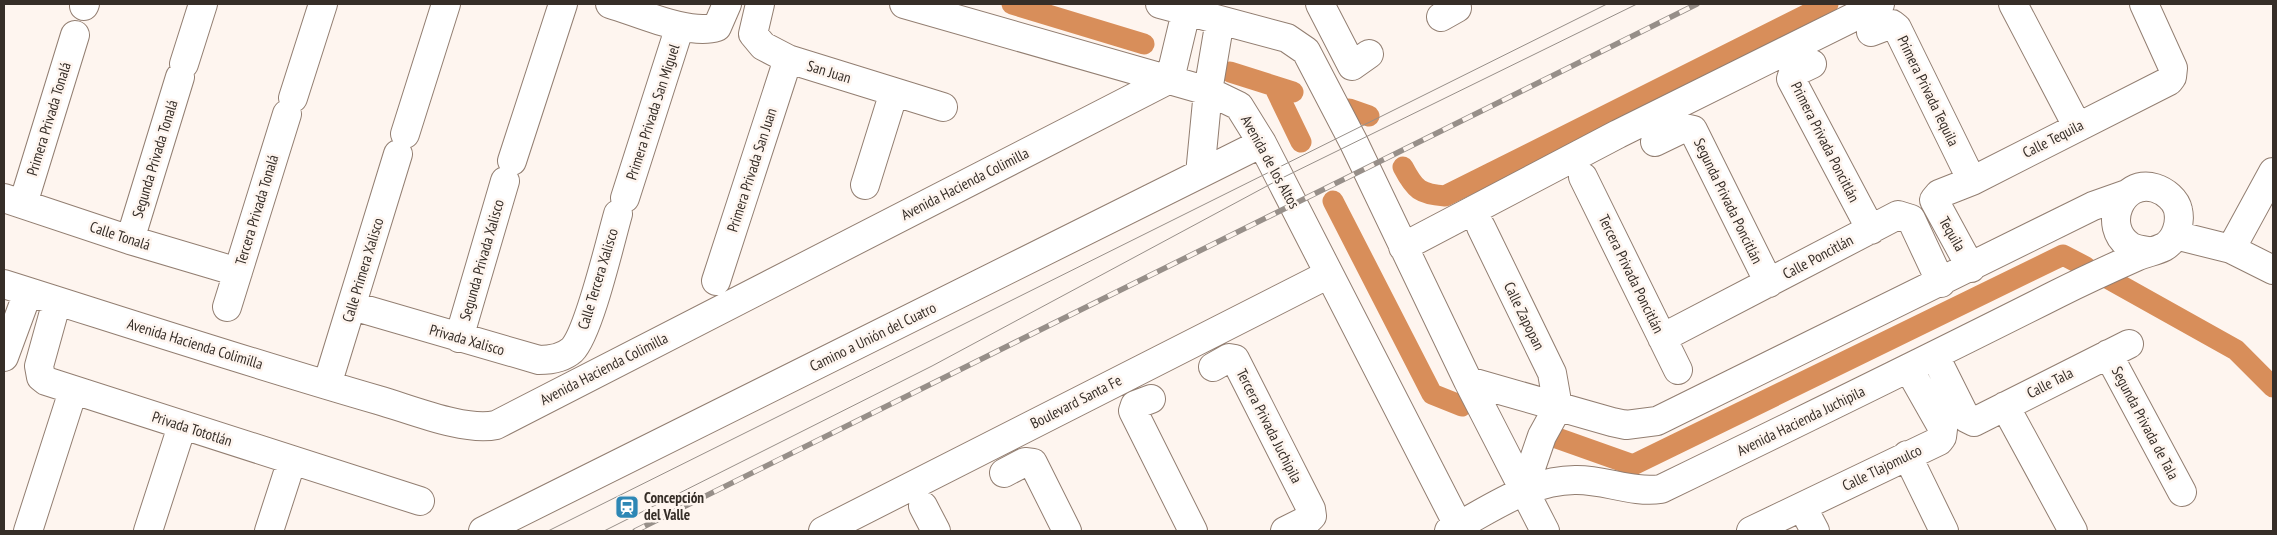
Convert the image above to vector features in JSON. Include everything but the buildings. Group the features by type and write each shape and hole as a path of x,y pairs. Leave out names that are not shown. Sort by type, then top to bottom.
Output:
{"street":[{"name":"Segunda Privada Tonalá","path":"130,240 203,4"},
{"name":"Tercera Privada Tonalá","path":"227,307 322,4"},
{"name":"Calle Primera Xalisco","path":"327,385 446,4"},
{"name":"Segunda Privada Xalisco","path":"459,338 508,171 563,4"},
{"path":"610,4 680,26 704,29 716,27 727,4"},
{"name":"San Juan","path":"760,4 753,29 754,39 763,46 788,59 943,107"},
{"name":"Avenida de los Altos","path":"904,4 1208,90 1239,106 1262,143 1456,530"},
{"path":"1160,4 1184,8 1286,38 1306,51 1354,143 1468,381 1545,531"},
{"path":"1320,4 1352,66 1369,54"},
{"path":"1403,247 1618,134 1880,4"},
{"path":"2013,4 2077,126"},
{"name":"Calle Tequila","path":"1934,200 1939,194 1972,181 2077,126 2165,83 2172,77 2174,68 2144,4"},
{"path":"1170,79 1184,8"},
{"path":"1200,174 1208,90 1220,20"},
{"name":"Primera Privada Tequila","path":"1871,32 1888,24 1892,24 1897,28 1972,181"},
{"name":"Primera Privada San Miguel","path":"622,206 680,26"},
{"name":"Primera Privada Tonalá","path":"13,201 75,35"},
{"name":"Primera Privada San Juan","path":"716,281 788,59"},
{"name":"Primera Privada Poncitlán","path":"1812,64 1793,72 1791,80 1871,230"},
{"name":"Avenida Hacienda Colimilla","path":"16,288 327,385 470,426 484,427 496,424 1170,79"},
{"path":"865,185 894,92"},
{"name":"Segunda Privada Poncitlán","path":"1655,142 1684,128 1693,130 1769,283"},
{"name":"Camino a Unión del Cuatro","path":"483,531 1262,143"},
{"path":"2231,250 2273,172"},
{"name":"Tercera Privada Poncitlán","path":"1583,177 1678,370"},
{"path":"1468,381 1558,408 1626,425 1657,420 1971,268 2093,206 2127,194 2139,187 2154,187 2169,195 2178,209 2179,223 2176,235 2165,246 2148,251 2131,247 2120,237 2115,225 2116,209 2127,194"},
{"name":"Tequila","path":"1934,200 1971,268"},
{"name":"Calle Tonalá","path":"13,201 130,240 238,272"},
{"name":"Calle Tercera Xalisco","path":"577,343 583,331 622,206"},
{"name":"Calle Poncitlán","path":"1662,338 1898,215 1907,216 1911,219 1941,282"},
{"name":"Calle Zapopan","path":"1481,227 1552,373 1558,408"},
{"path":"2176,235 2231,250 2273,270"},
{"name":"Avenida Hacienda Juchipila","path":"1456,530 1523,491 1578,480 1636,490 1661,489 2148,251"},
{"name":"Boulevard Santa Fe","path":"823,531 1329,274"},
{"path":"4,357 16,288"},
{"name":"Privada Tototlán","path":"57,301 39,372 46,381 420,501"},
{"name":"Privada Xalisco","path":"353,306 539,360 554,359 562,356 570,352 577,343"},
{"name":"Calle Tala","path":"1935,356 1966,418 1971,421 2118,349"},
{"name":"Segunda Privada de Tala","path":"2118,349 2182,492"},
{"name":"Tercera Privada Juchipila","path":"1213,367 1229,358 1235,359 1311,509 1312,516 1285,531"},
{"name":"Calle Tlajomulco","path":"1751,531 1803,508 1940,441 1944,433 1943,429 1909,369"},
{"path":"28,531 73,391"},
{"path":"1151,399 1135,405 1133,411 1193,531"},
{"path":"2005,406 2073,531"},
{"path":"1523,491 1542,436 1558,408"},
{"path":"148,531 182,426"},
{"path":"1906,456 1944,531"},
{"path":"269,531 292,460"},
{"path":"1004,473 1027,461 1033,463 1067,531"},
{"path":"923,506 936,531"},
{"path":"1803,508 1815,531"}],"waterway":[{"path":"1012,4 1144,44"},
{"path":"1403,167 1411,181 1419,189 1430,194 1445,196 1828,4"},
{"path":"1230,72 1293,92"},
{"path":"1274,86 1301,142"},
{"path":"1349,109 1369,116"},
{"path":"1333,201 1432,394 1462,406"},
{"path":"1554,437 1633,465 2063,255 2086,267"},
{"path":"2109,279 2236,350 2273,387"}],"tram line":[{"path":"548,531 1607,4"},
{"path":"604,531 932,366 1280,179 1637,4"}],"railway":[{"path":"635,531 1697,4"}],"place":[{"name":"Concepción del Valle","path":"627,507"}]}
